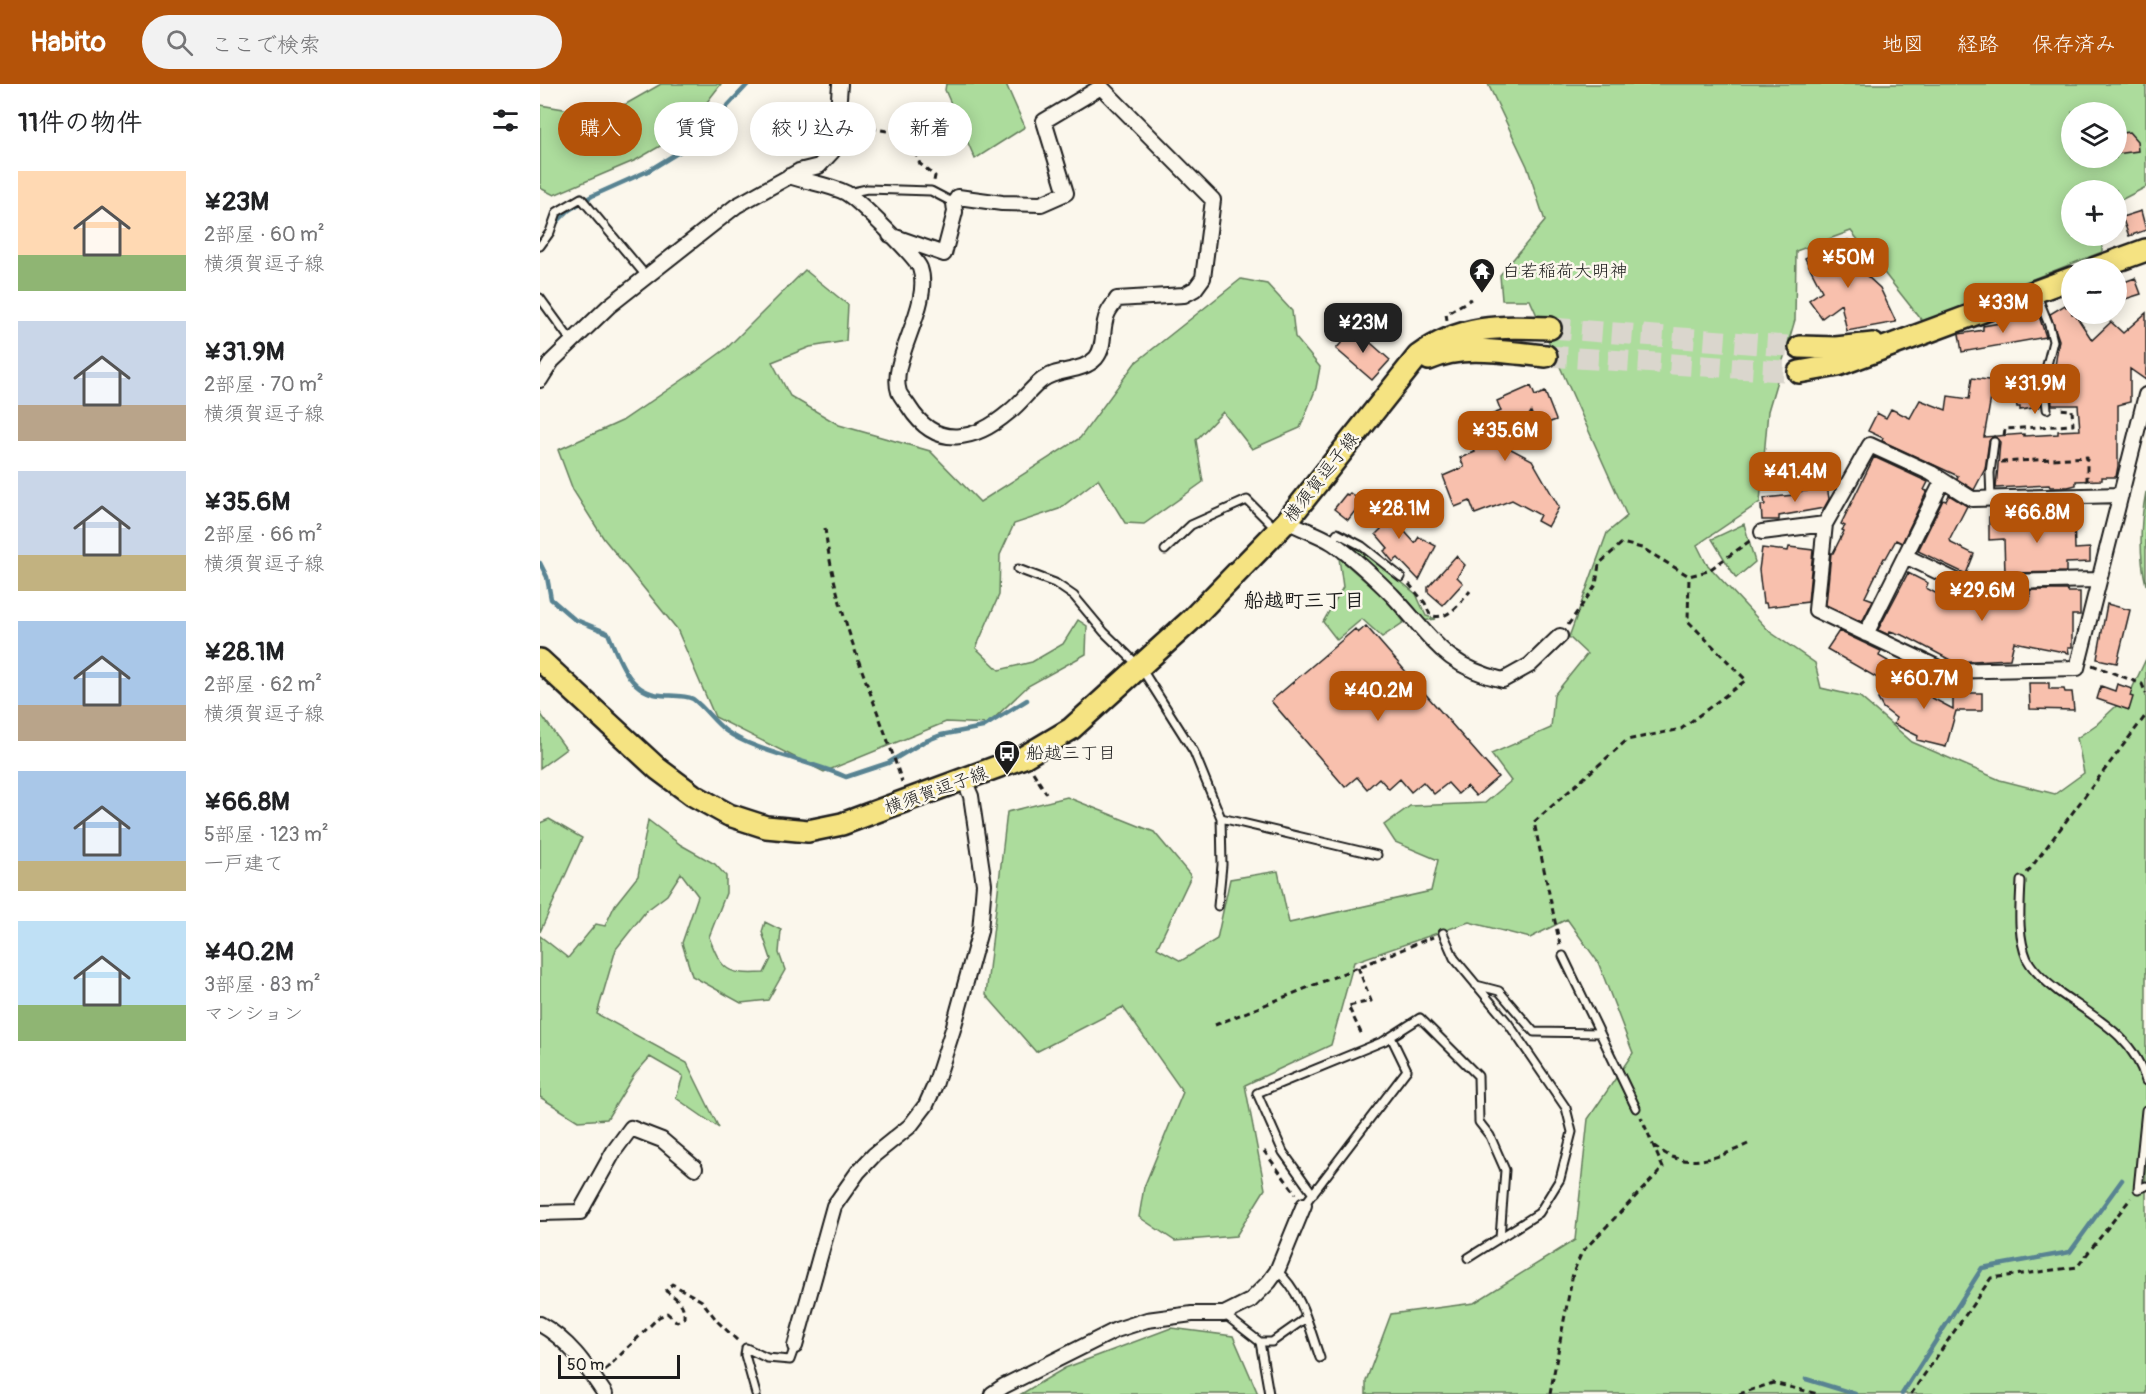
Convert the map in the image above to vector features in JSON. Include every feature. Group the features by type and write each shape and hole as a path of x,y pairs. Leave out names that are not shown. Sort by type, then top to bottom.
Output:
{"main road":[{"path":"2124,258 2146,250"},
{"path":"1799,372 1838,365 2061,282"},
{"name":"横須賀逗子線","path":"540,660 657,769 693,795 729,815 766,827 808,831 842,824 1024,757 1071,729 1141,668 1190,621 1282,526 1418,356 1433,345 1479,328 1550,328"},
{"path":"1800,347 1836,348 1873,344 1927,333"},
{"name":"横須賀逗子線","path":"1406,369 1433,356 1452,352 1477,351 1546,356"}],"street":[{"path":"839,102 840,84"},
{"path":"789,176 846,193 867,211 890,235 920,266 921,286 915,321 898,371 899,391 926,428 943,436 959,437 980,431 1009,413 1043,379 1088,365 1097,356 1103,341 1106,315 1117,299 1184,295 1195,289 1203,278 1213,200 1101,87 1044,121 1066,193 1041,204 1002,203 958,197 954,203 955,212 944,254 890,235"},
{"path":"540,380 552,361 609,306 736,206 789,176 819,166 828,156"},
{"path":"2121,495 1972,499 1931,473 1870,445 1825,524 1816,610 1945,671 2077,668 2121,495 2146,395"},
{"path":"1866,634 1942,482"},
{"path":"1762,532 1825,524"},
{"path":"1282,526 1332,543 1391,595 1454,662 1478,674 1503,680 1530,665 1560,636"},
{"path":"1905,556 1961,583 2099,580"},
{"path":"795,1346 834,1206 858,1172 874,1155 910,1126 926,1105 953,1029 980,931 984,884 971,796 964,780"},
{"path":"540,1213 580,1212 614,1151 632,1128 662,1140 695,1168"},
{"path":"992,1394 1116,1330 1148,1320 1191,1314 1224,1314 1250,1301 1269,1282 1276,1271 1304,1205"},
{"path":"540,1324 558,1334 580,1357 605,1394"}],"lane":[{"path":"846,193 867,189 931,191 954,203"},
{"path":"540,246 550,232 557,212 581,198 647,277"},
{"path":"2035,291 2053,340 2044,377 2047,409"},
{"path":"540,298 572,342"},
{"path":"1992,499 1994,442"},
{"path":"1165,550 1191,525 1247,500 1282,526"},
{"path":"1332,543 1336,533 1362,546 1401,577"},
{"path":"1018,569 1055,583 1074,596 1099,626 1141,668 1194,752 1221,818 1222,865 1218,906"},
{"path":"1221,818 1270,832 1377,855"},
{"path":"2021,881 2020,934 2028,960 2044,981 2119,1034 2141,1063 2146,1081"},
{"path":"1443,933 1454,958 1508,1023 1566,1107 1572,1132 1560,1179 1539,1213 1468,1258"},
{"path":"1563,956 1636,1108"},
{"path":"1476,985 1499,991 1534,1032 1600,1033"},
{"path":"1313,1194 1283,1152 1257,1093 1391,1037 1420,1018 1478,1076 1479,1122 1490,1136 1505,1170 1500,1238"},
{"path":"1304,1205 1407,1070 1391,1037"},
{"path":"2146,1110 2138,1189 2146,1186"},
{"path":"1276,1271 1285,1278 1300,1299 1320,1358"},
{"path":"1224,1314 1260,1342 1269,1394"},
{"path":"1260,1342 1272,1341 1306,1317"},
{"path":"756,1394 745,1355 746,1348 767,1358 790,1360 795,1346"}],"path":[{"path":"876,129 903,137 913,147 920,164 935,176 931,191"},
{"path":"1449,327 1446,314 1471,299"},
{"path":"2003,440 2005,429 2073,425 2072,410 2047,409"},
{"path":"2001,462 2002,451"},
{"path":"1992,462 2087,458 2086,496"},
{"path":"825,528 828,558 840,604 909,800"},
{"path":"1560,636 1596,585 1599,564 1622,543 1642,548 1689,576 1708,571 1762,532"},
{"path":"1563,956 1534,822 1627,740 1681,729 1746,680 1688,621 1689,576"},
{"path":"1401,577 1418,593 1430,615 1435,616 1456,608 1470,591"},
{"path":"2079,660 2142,684 2146,694"},
{"path":"2021,881 2146,715"},
{"path":"1024,757 1046,793"},
{"path":"1215,1025 1443,933"},
{"path":"1358,968 1371,1001 1348,1006 1367,1047"},
{"path":"1550,1394 1573,1273 1582,1252 1663,1168 1636,1108"},
{"path":"1652,1145 1675,1158 1695,1160 1724,1156 1748,1144"},
{"path":"1264,1151 1304,1205"},
{"path":"1911,1394 1991,1278 2077,1267 2138,1189"},
{"path":"596,1380 659,1317 667,1313 677,1322 684,1318 685,1310 680,1301 666,1291 672,1284 702,1301 718,1322 746,1348"},
{"path":"1739,1394 1773,1383 1818,1394"}],"green space":[{"path":"661,84 721,84 707,102 654,102 654,150 636,160 554,195 540,188 540,105 558,108 558,156 642,156 642,102 630,102"},
{"path":"946,84 1006,84 1025,127 975,159 972,152 972,102 950,102 945,90"},
{"path":"1488,84 2146,84 2146,187 2127,197 2127,180 2061,180 2061,246 2102,246 2102,252 2087,258 2061,258 2061,268 1923,322 1851,231 1796,251 1795,320 1768,411 1760,502 1697,545 1706,563 1770,632 1815,663 1821,688 1860,697 1912,742 2000,780 2055,794 2084,773 2077,738 2097,724 2130,693 2146,659 2146,1394 1366,1394 1366,1381 1391,1314 1474,1303 1575,1240 1588,1119 1633,1053 1598,962 1567,919 1530,938 1469,922 1354,962 1331,1045 1245,1085 1265,1189 1236,1236 1175,1241 1139,1217 1144,1187 1183,1092 1123,1007 1036,1052 986,995 1007,812 1067,797 1154,832 1191,876 1157,948 1181,961 1217,939 1230,879 1278,871 1289,923 1431,891 1438,860 1395,842 1384,825 1410,806 1485,803 1511,781 1491,754 1551,728 1554,695 1587,654 1569,637 1607,533 1627,516 1530,300 1502,300 1500,275 1545,221 1527,166"},
{"path":"805,270 848,305 846,341 810,347 772,362 790,396 839,425 930,451 980,502 1080,438 1135,363 1241,279 1267,284 1292,311 1295,337 1320,367 1316,388 1300,428 1252,449 1223,412 1196,440 1203,482 1144,524 1125,523 1098,479 1059,509 1014,524 1000,555 999,595 976,648 999,670 1032,662 1063,644 1078,620 1087,626 1086,654 1028,686 988,724 946,722 824,772 715,717 677,629 604,539 573,490 558,450 622,421 697,370 727,348"},
{"path":"2146,492 2146,585 2141,539"},
{"path":"1744,524 1755,562 1736,578 1712,539"},
{"path":"1337,538 1367,554 1416,594 1426,616 1436,619 1422,621 1370,564"},
{"path":"1339,558 1389,602 1404,622 1382,637 1362,619 1337,640 1323,622 1343,587"},
{"path":"540,713 566,749 540,768"},
{"path":"549,819 582,838 540,932 540,823"},
{"path":"648,820 681,845 715,864 726,876 726,893 709,937 722,964 742,973 764,973 771,959 762,932 765,922 781,930 779,953 785,970 768,1000 741,1003 692,976 682,943 698,896 681,873 667,895 646,911 616,949 597,1014 687,1063 719,1128 676,1098 683,1076 650,1057 634,1075 607,1119 578,1121 540,1097 540,936 568,958 596,924 605,926 615,905 638,876"},
{"path":"1171,1328 1233,1336 1258,1394 1021,1394 1065,1368"}],"building":[{"path":"2127,132 2137,141 2138,151 2127,152"},
{"path":"2141,211 2146,230 2129,236 2127,215"},
{"path":"1848,240 1861,261 1866,275 1880,288 1896,322 1847,331 1841,304 1822,318 1809,300 1822,291 1805,258 1829,246 1831,250"},
{"path":"2135,278 2141,294 2127,298 2127,281"},
{"path":"2061,307 2061,324 2082,324 2092,340 2109,324 2113,324 2123,333 2146,313 2146,380 2130,369 2130,402 2118,405 2116,477 2076,481 2076,485 2068,487 2050,487 2049,485 1996,488 2000,442 1994,436 2058,434 2058,431 2080,430 2078,405 2052,405 2050,377 2052,366 2055,366 2059,340 2050,314"},
{"path":"2039,316 2046,337 1962,352 1959,334 1983,330 1983,326"},
{"path":"1354,328 1390,360 1372,380 1336,349"},
{"path":"2038,377 2041,405 2039,407 2020,410 2020,407 2017,407 2014,389 1992,392 1984,437 1994,436 1989,441 1985,469 1974,490 1957,479 1958,476 1882,441 1883,438 1868,431 1877,413 1886,418 1891,409 1910,418 1920,400 1946,410 1948,396 1969,399 1972,378 2014,383 2013,380"},
{"path":"1531,386 1535,396 1545,392 1556,420 1537,427 1531,412 1509,448 1532,460 1559,507 1548,527 1537,521 1540,515 1512,500 1475,514 1470,501 1455,507 1443,476 1464,467 1460,458 1475,452 1471,444 1482,440 1478,430 1492,425 1488,416 1501,411 1497,401"},
{"path":"1874,457 1928,482 1924,490 1927,491 1902,543 1896,540 1884,558 1865,597 1873,600 1862,622 1826,605 1831,553 1844,531 1842,530 1845,526 1841,524"},
{"path":"1827,485 1829,499 1824,508 1779,516 1779,520 1762,520 1761,505 1765,505 1764,498 1794,495 1793,492 1807,491 1806,487"},
{"path":"1350,493 1362,502 1348,520 1334,509 1346,494"},
{"path":"1949,495 1967,506 1950,539 1951,543 1974,554 1966,574 1918,551 1943,500 1946,501"},
{"path":"1375,496 1391,510 1388,513 1415,543 1419,537 1436,546 1419,580 1398,558 1393,562 1384,551 1388,548 1376,534 1381,529 1362,512"},
{"path":"2016,516 2016,518 2074,517 2075,549 2090,548 2090,562 2066,563 2066,572 2005,573 2004,539 1989,540 1989,517"},
{"path":"1789,547 1813,550 1808,602 1767,607 1766,603 1763,603 1759,570 1762,548 1788,551"},
{"path":"1456,556 1465,565 1457,577 1463,583 1443,605 1428,592 1428,587"},
{"path":"1908,573 1928,583 1926,588 1963,608 1963,601 1977,608 1980,601 2030,600 2030,590 2080,592 2080,615 2072,615 2072,647 2068,647 2069,653 2014,642 2010,659 1954,662 1905,636 1890,631 1889,635 1878,630"},
{"path":"2107,604 2130,610 2117,663 2097,659"},
{"path":"1366,626 1498,777 1476,796 1467,786 1458,794 1448,783 1434,794 1423,782 1411,792 1400,779 1389,789 1379,778 1367,789 1357,777 1345,787 1271,701 1355,629 1358,633"},
{"path":"1839,631 1881,651 1879,656 1888,661 1879,679 1827,649"},
{"path":"1887,674 1953,709 1953,693 1982,693 1982,711 1956,711 1946,747 1917,740 1918,736 1894,724 1896,718 1883,708 1878,699 1884,691 1879,688"},
{"path":"2029,683 2049,683 2049,689 2064,689 2065,692 2072,692 2074,710 2030,709"},
{"path":"2117,684 2132,689 2130,696 2133,697 2129,710 2097,699 2101,686 2115,691"}],"waterway":[{"path":"554,225 569,210 592,196 648,171 692,144 748,84"},
{"path":"540,563 547,577 551,599 574,619 608,633 621,664 641,688 650,693 693,699 726,731 738,738 767,751 846,777 888,763 923,742 941,735 983,727 1027,700"},
{"path":"1902,1394 1982,1268 2070,1252 2122,1180"},
{"path":"1806,1379 1855,1394"}],"tunnel":[{"path":"1550,328 1800,347"},
{"path":"1546,356 1799,372"}],"place":[{"name":"白若稲荷大明神","path":"1482,294"},
{"name":"船越三丁目","path":"1007,776"}],"district":[{"name":"船越町三丁目","path":"1304,600"}]}
